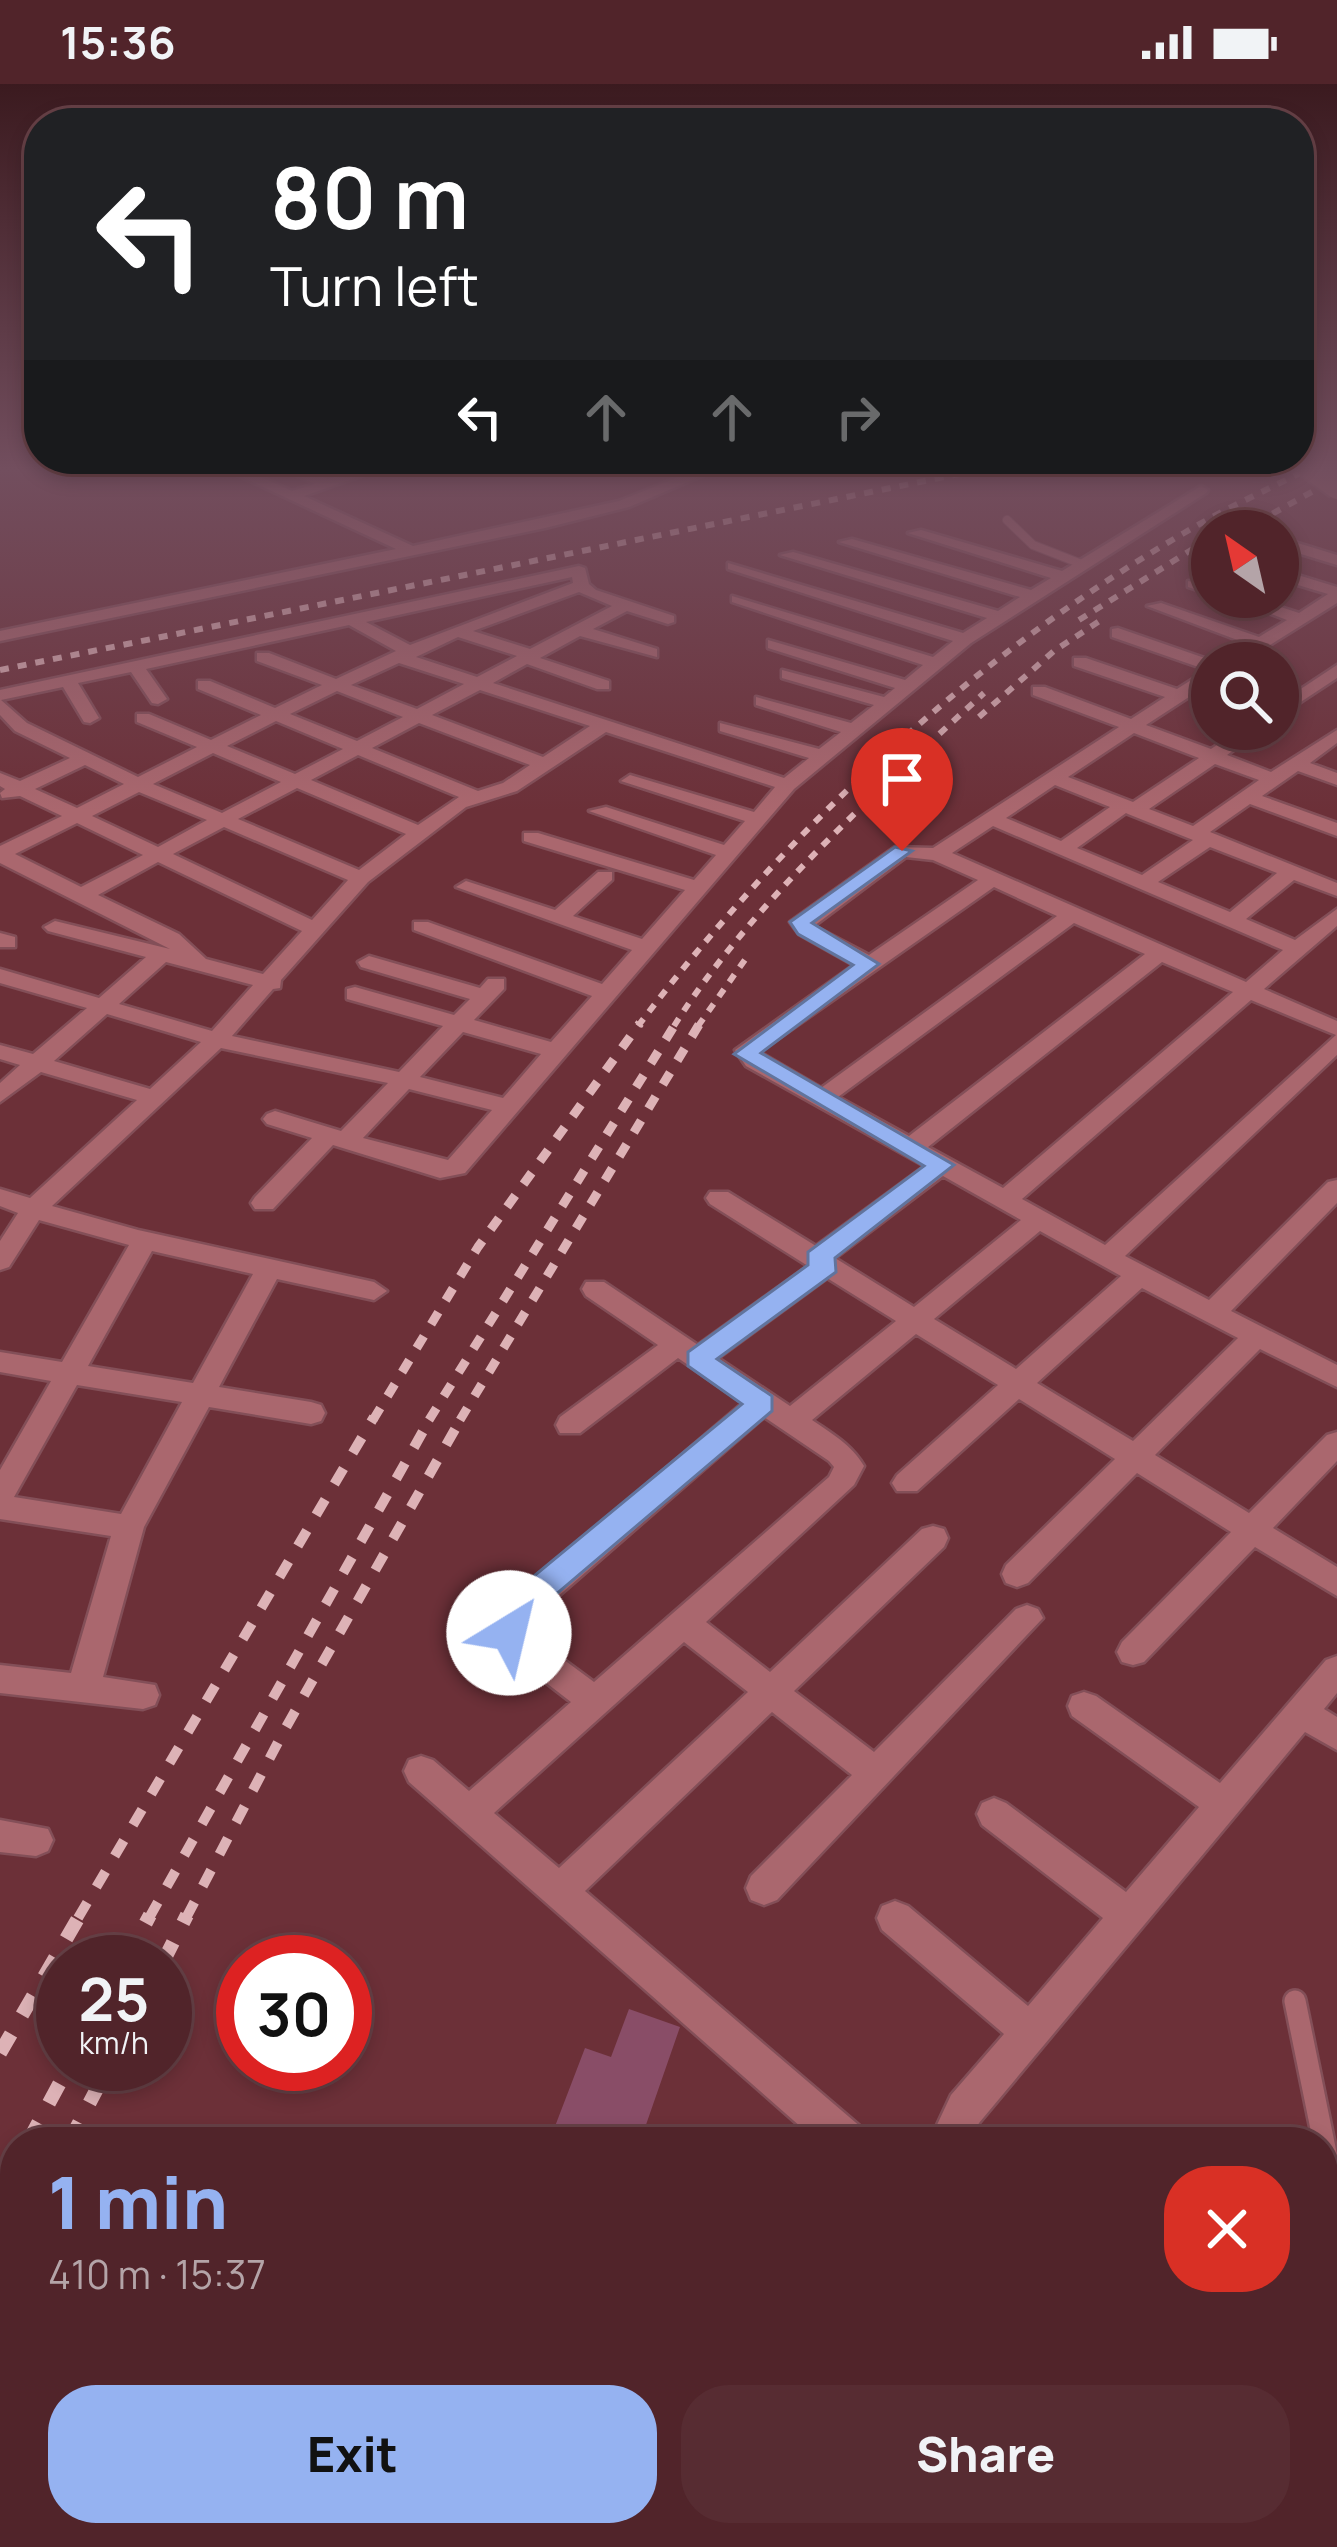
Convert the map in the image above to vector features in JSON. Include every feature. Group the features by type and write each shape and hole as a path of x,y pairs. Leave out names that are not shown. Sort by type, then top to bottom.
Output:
{"street":[{"path":"0,636 265,581"},
{"path":"0,695 536,581"},
{"path":"580,581 580,586"},
{"path":"781,581 965,639"},
{"path":"877,581 998,616"},
{"path":"981,581 1029,595"},
{"path":"275,1120 449,1170 464,1162 787,785 934,663 1049,581"},
{"path":"1299,581 1337,594"},
{"path":"0,855 340,686 514,608 580,586 668,619"},
{"path":"1263,642 1337,594"},
{"path":"738,599 934,663"},
{"path":"421,605 463,630 603,685"},
{"path":"82,895 626,605"},
{"path":"1155,606 1258,642"},
{"path":"514,608 651,653"},
{"path":"351,620 406,655 477,684 787,785"},
{"path":"1118,633 1191,662"},
{"path":"773,644 906,686"},
{"path":"201,652 212,681 279,717 476,797"},
{"path":"263,657 546,765"},
{"path":"1080,662 1177,695"},
{"path":"135,666 158,699"},
{"path":"1299,697 1337,670"},
{"path":"788,674 886,703"},
{"path":"68,681 90,718"},
{"path":"937,854 1191,685"},
{"path":"1039,691 1274,779"},
{"path":"762,701 854,730"},
{"path":"0,705 21,728 142,786 361,878"},
{"path":"143,718 417,831"},
{"path":"0,1262 33,1210 217,1039 361,878 417,831 476,797 510,788 601,727"},
{"path":"0,735 21,728"},
{"path":"727,728 822,756"},
{"path":"1145,882 1248,796 1337,735"},
{"path":"1064,848 1224,750"},
{"path":"7,789 85,758"},
{"path":"1296,764 1337,779"},
{"path":"1052,776 1337,890"},
{"path":"630,781 758,819"},
{"path":"7,789 314,929"},
{"path":"1248,796 1337,830"},
{"path":"599,811 727,852"},
{"path":"990,818 1233,920 1305,943 1337,947"},
{"path":"531,837 696,887"},
{"path":"868,964 806,930 801,922 902,851 937,854 1337,1029"},
{"path":"0,855 171,939 197,962"},
{"path":"1233,920 1292,872"},
{"path":"558,918 605,876"},
{"path":"991,880 746,1051 754,1061 1111,1255 1139,1275 1335,1372"},
{"path":"466,887 644,947"},
{"path":"822,1098 1072,915"},
{"path":"1007,1198 1337,915"},
{"path":"422,926 606,993"},
{"path":"55,927 272,982"},
{"path":"909,1149 1160,952"},
{"path":"0,1095 163,953"},
{"path":"264,1203 404,1080 490,990 369,962"},
{"path":"0,976 261,1052 511,1107"},
{"path":"355,994 461,1020 557,1051"},
{"path":"1111,1255 1337,1042"},
{"path":"0,1052 152,1097"},
{"path":"571,1426 822,1262 942,1165"},
{"path":"1214,1311 1337,1188"},
{"path":"0,1197 144,1242 374,1291"},
{"path":"719,1198 1337,1583"},
{"path":"790,1422 1040,1218"},
{"path":"0,1496 65,1373 144,1242"},
{"path":"83,1689 129,1527 270,1267"},
{"path":"907,1483 1020,1388 1139,1275"},
{"path":"469,1813 847,1475 846,1460 595,1289"},
{"path":"1017,1574 1258,1334"},
{"path":"0,1363 311,1413"},
{"path":"596,1702 516,1642 508,1621 762,1403"},
{"path":"1132,1652 1337,1443"},
{"path":"0,1507 129,1527"},
{"path":"560,1891 933,1538"},
{"path":"764,1888 1027,1618"},
{"path":"683,1623 876,1774"},
{"path":"957,2127 964,2110 1337,1670"},
{"path":"0,1680 142,1696"},
{"path":"1084,1706 1224,1805"},
{"path":"1302,1712 1337,1735"},
{"path":"421,1771 831,2127"},
{"path":"994,1814 1130,1917"},
{"path":"0,1836 36,1840"},
{"path":"895,1918 1032,2034"}],"lane":[{"path":"1295,2001 1321,2127"}],"building":[{"path":"629,2009 680,2027 645,2127 555,2127 585,2048 611,2057"}],"railway":[{"path":"0,670 436,581"},
{"path":"638,1026 756,884 887,753 1030,635 1108,581"},
{"path":"1079,620 1142,581"},
{"path":"979,717 1054,651 1101,620"},
{"path":"675,1024 778,893 859,809 984,693"},
{"path":"699,1024 749,954"},
{"path":"373,1420 478,1247 640,1023"},
{"path":"429,1420 675,1024"},
{"path":"460,1420 699,1024"},
{"path":"78,1918 374,1417"},
{"path":"149,1918 431,1417"},
{"path":"186,1918 285,1729 462,1417"},
{"path":"0,2053 80,1915"},
{"path":"139,1935 150,1915"},
{"path":"177,1935 187,1915"},
{"path":"36,2127 55,2091"},
{"path":"77,2127 96,2091"}],"route":[{"path":"509,1633 508,1621 517,1609 762,1403 698,1359 826,1265 817,1259 942,1165 745,1054 749,1046 868,964 806,930 801,922 902,851"}]}
